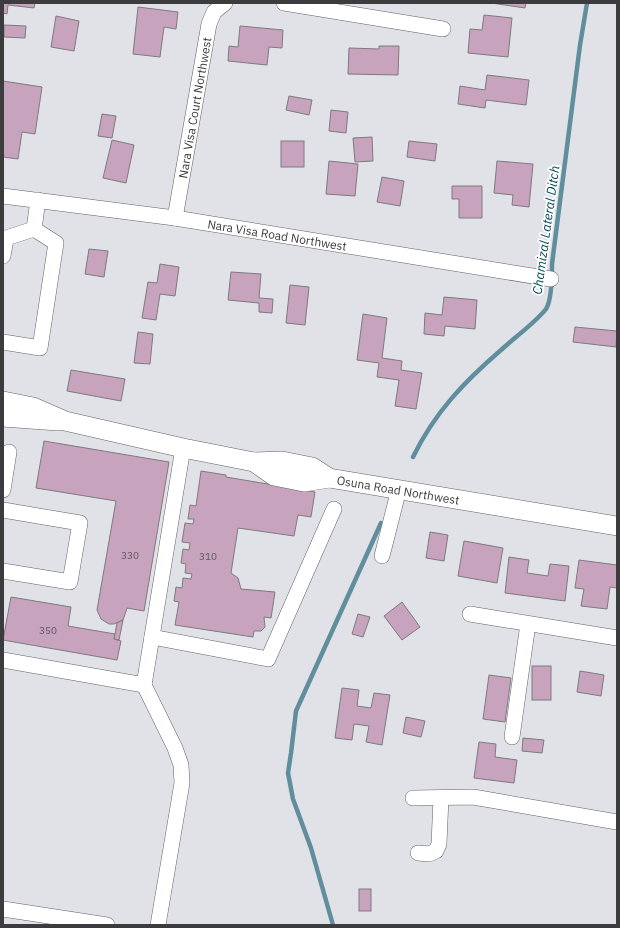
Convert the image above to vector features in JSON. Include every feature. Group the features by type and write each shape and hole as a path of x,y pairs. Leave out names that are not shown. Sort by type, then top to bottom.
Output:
{"main road":[{"path":"3,401 33,407 65,421 183,448"},
{"path":"3,417 65,421"},
{"name":"Osuna Road Northwest","path":"183,448 254,462 274,476 304,482 329,478 617,526"}],"street":[{"name":"Nara Visa Court Northwest","path":"175,218 209,24 214,12 225,3"},
{"path":"284,3 444,29"},
{"name":"Nara Visa Road Northwest","path":"3,196 175,218 551,279"},
{"path":"34,229 38,200"},
{"path":"3,256 4,239 34,229"},
{"path":"3,342 40,348 56,243 34,229"},
{"path":"158,925 182,783 181,765 175,748 144,685 183,448"},
{"path":"3,490 9,452"},
{"path":"382,556 399,489"},
{"path":"3,510 80,523 70,582 3,571"},
{"path":"152,637 268,659 334,510"},
{"path":"470,614 617,638"},
{"path":"512,737 528,624"},
{"path":"3,660 144,685"},
{"path":"413,798 473,797 617,822"},
{"path":"418,853 429,854 436,851 439,844 441,798"},
{"path":"3,909 107,925"}],"building":[{"path":"3,3 35,3 34,8 8,5 7,14 3,13"},
{"path":"491,3 526,3 525,8"},
{"path":"138,7 178,12 176,29 164,27 160,57 133,54"},
{"path":"484,15 512,18 508,57 468,53 470,29 482,30"},
{"path":"56,16 79,21 74,51 51,47"},
{"path":"4,25 26,26 25,38 4,37"},
{"path":"240,26 283,30 282,48 269,47 267,65 228,61 229,46 238,47"},
{"path":"379,46 399,46 398,75 348,74 349,48 379,49"},
{"path":"487,75 529,80 526,105 486,100 485,108 458,104 460,86 485,90"},
{"path":"3,81 42,87 35,134 22,132 18,159 3,157"},
{"path":"289,96 312,100 309,115 286,110"},
{"path":"331,110 348,112 346,133 329,131"},
{"path":"102,114 116,116 112,138 98,136"},
{"path":"372,137 373,161 355,162 353,138"},
{"path":"112,140 134,145 126,183 103,178"},
{"path":"281,141 304,141 304,167 281,167"},
{"path":"409,141 437,144 435,161 407,157"},
{"path":"329,161 358,164 355,196 326,194"},
{"path":"497,161 533,164 529,207 512,205 513,195 494,193"},
{"path":"382,177 404,181 400,206 377,202"},
{"path":"452,186 482,186 482,218 459,218 459,199 452,199"},
{"path":"89,249 108,251 104,277 85,274"},
{"path":"160,264 179,267 175,296 160,294 156,320 142,318 148,282 157,283"},
{"path":"231,272 261,274 259,298 273,299 272,313 259,312 259,303 228,300"},
{"path":"290,285 309,287 305,325 286,323"},
{"path":"444,297 477,300 475,329 445,326 444,336 424,334 425,313 442,315"},
{"path":"363,314 387,318 382,358 402,361 401,370 422,373 416,409 395,406 399,380 377,377 379,363 357,360"},
{"path":"575,327 617,331 616,347 573,342"},
{"path":"138,332 153,334 150,364 134,363"},
{"path":"71,370 125,379 121,401 67,391"},
{"path":"44,441 169,462 144,611 127,608 123,620 114,624 109,624 101,619 97,610 116,501 36,488"},
{"path":"201,471 226,475 226,477 315,492 311,517 298,515 294,536 238,528 231,573 238,578 241,589 275,592 271,618 264,617 265,627 261,631 254,631 253,637 175,625 179,602 174,601 176,587 182,588 183,578 191,579 192,574 185,573 186,564 181,563 183,549 189,550 190,543 182,542 185,523 193,524 194,519 188,519 190,505 196,506"},
{"path":"430,532 448,535 444,561 426,558"},
{"path":"464,541 503,548 497,583 458,576"},
{"path":"509,557 529,560 527,573 548,576 550,564 569,566 565,601 505,593"},
{"path":"579,560 617,565 617,588 610,587 607,609 581,606 584,589 575,588"},
{"path":"11,597 71,607 68,626 115,634 114,639 121,641 117,660 3,640"},
{"path":"402,602 420,627 402,640 384,616"},
{"path":"358,614 370,617 363,637 352,634"},
{"path":"123,620 119,640 114,639 117,623"},
{"path":"532,666 551,666 551,700 532,700"},
{"path":"580,671 604,675 601,696 577,692"},
{"path":"489,675 511,678 505,722 483,719"},
{"path":"342,688 359,690 357,706 371,708 374,693 390,695 382,745 366,742 369,726 354,724 352,740 335,738"},
{"path":"406,717 425,721 421,737 403,733"},
{"path":"523,738 544,740 542,753 522,751"},
{"path":"479,742 496,744 495,757 517,760 514,783 474,778"},
{"path":"359,889 371,889 371,911 359,911"}],"waterway":[{"name":"Chamizal Lateral Ditch","path":"413,457 431,426 451,399 487,362 537,319 548,305 551,294 552,264 580,45 587,3"},
{"path":"333,925 311,848 293,799 288,773 296,711 381,523"}]}
